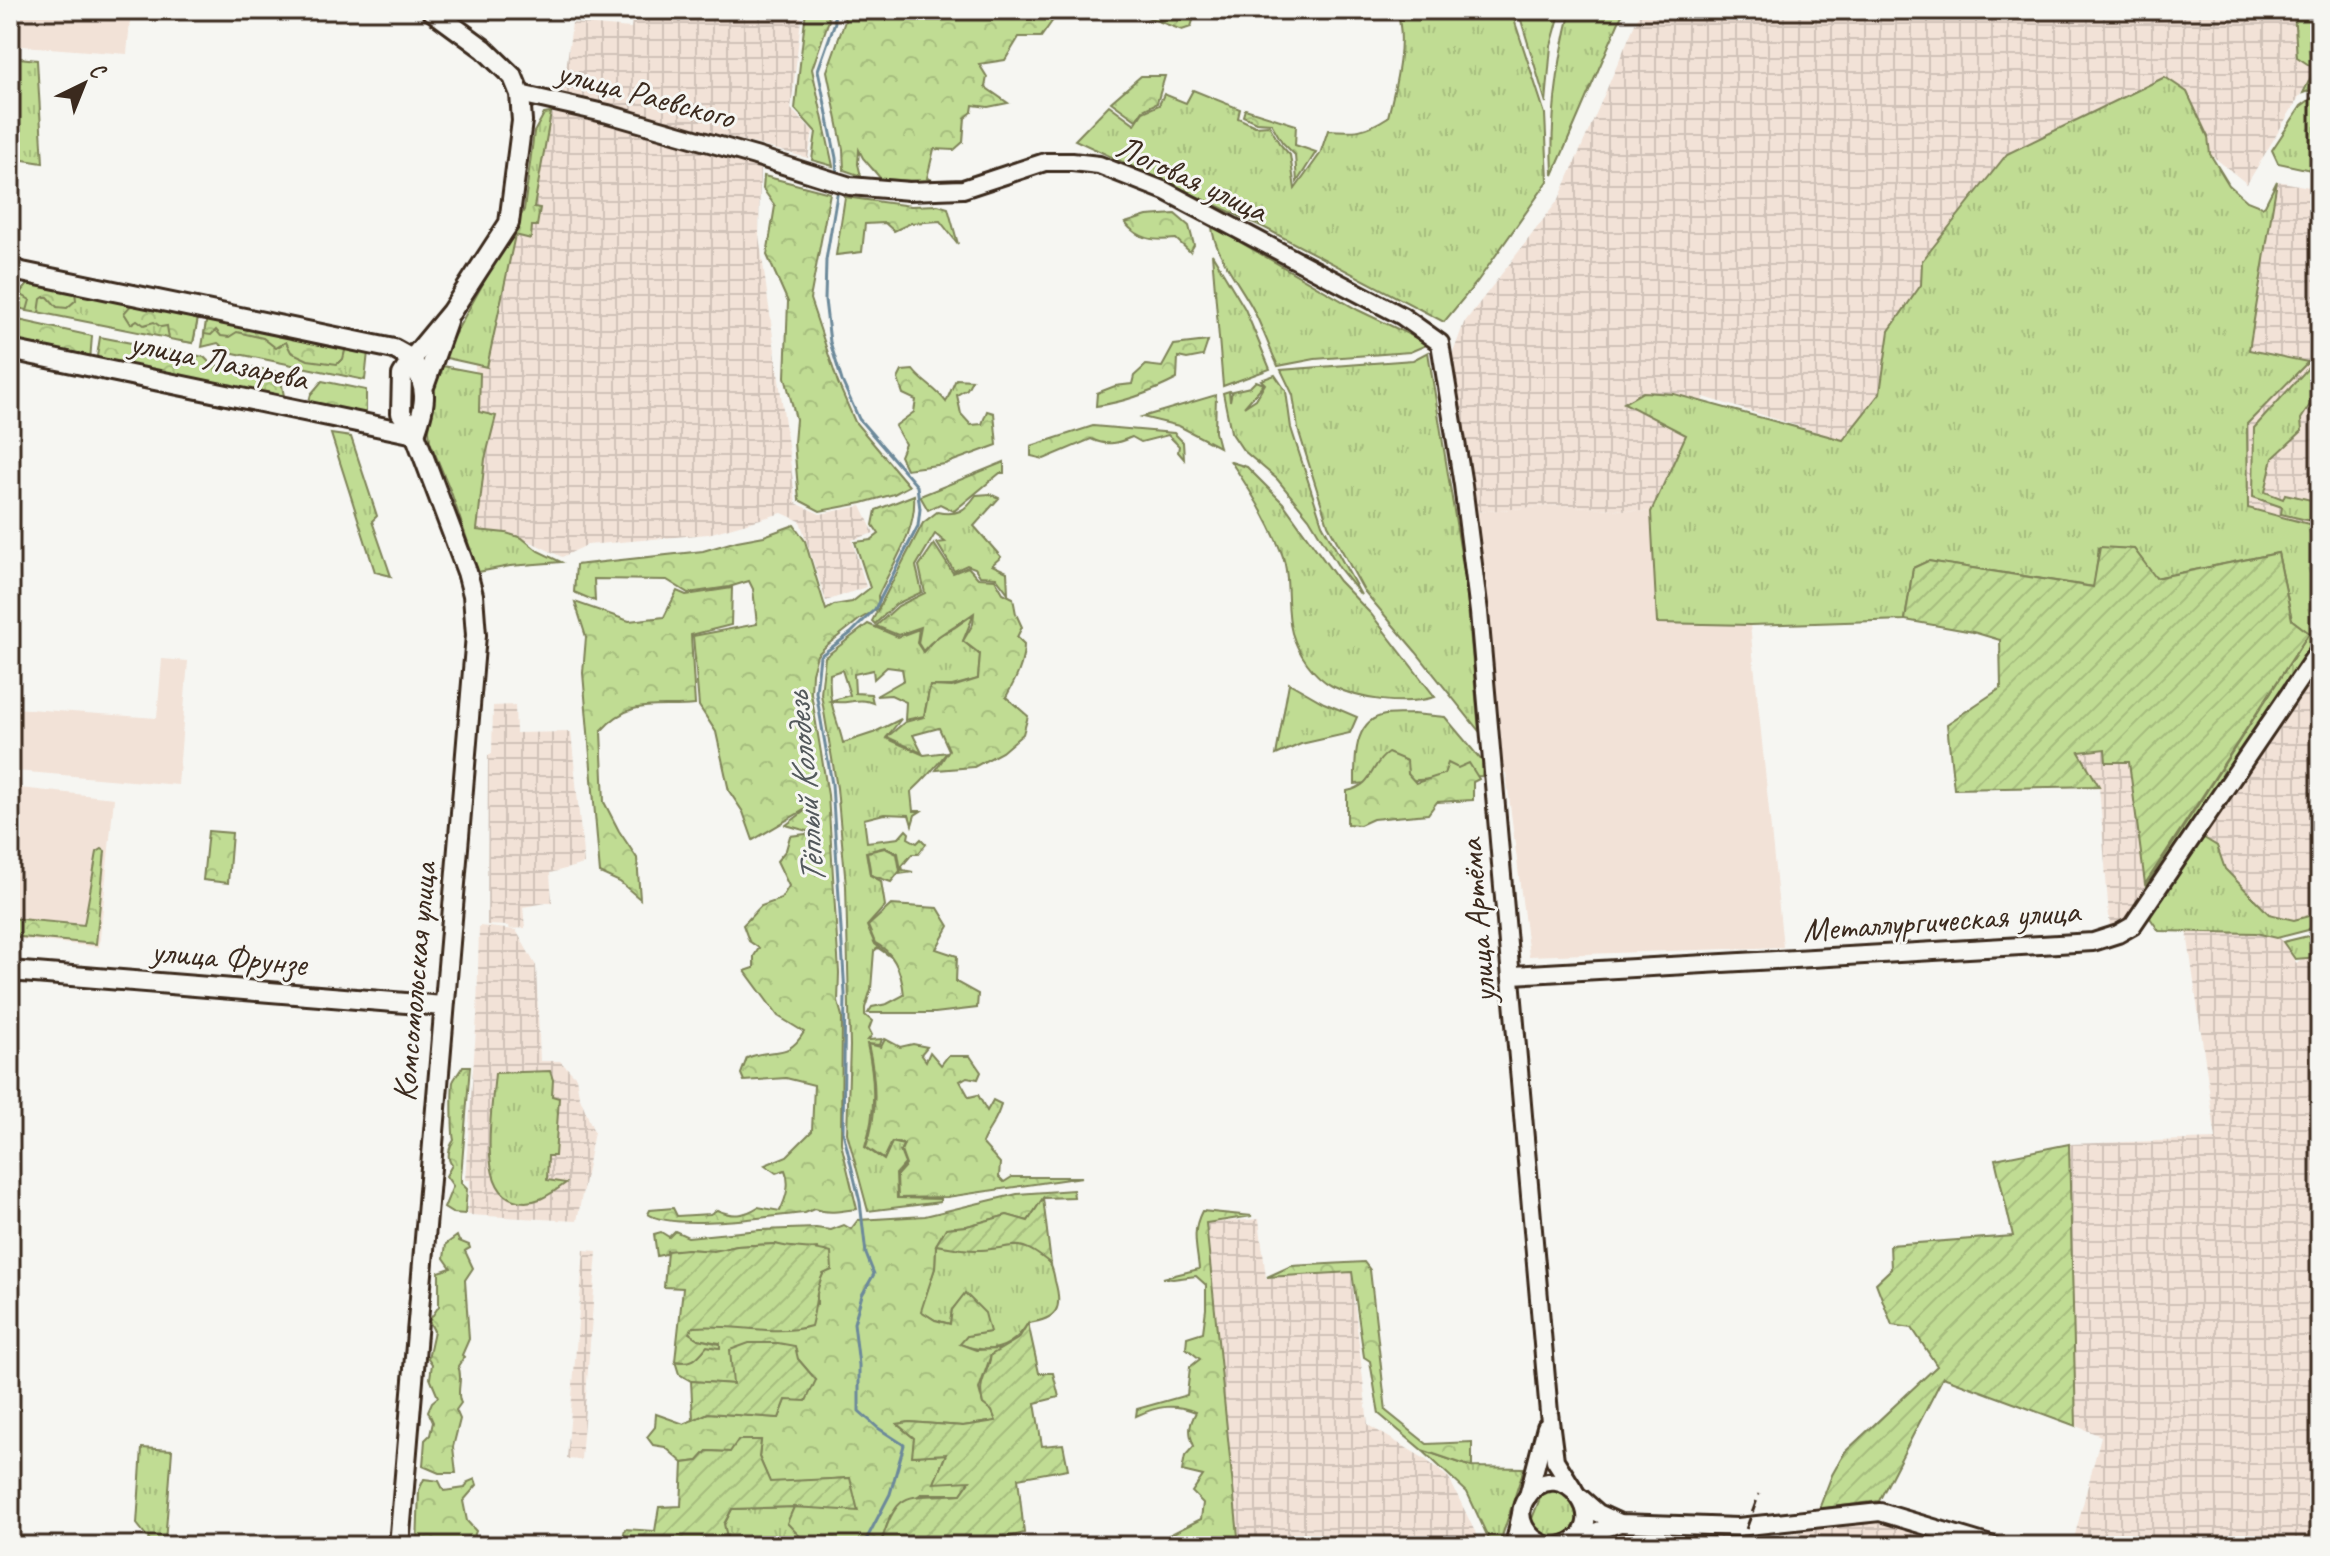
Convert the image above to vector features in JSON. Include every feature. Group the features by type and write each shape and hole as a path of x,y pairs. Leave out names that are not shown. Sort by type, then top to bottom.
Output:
{"main road":[{"name":"улица Раевского","path":"431,10 503,66 513,77 520,94"},
{"name":"Комсомольская улица","path":"399,1546 476,635 473,595 467,572 415,434 401,413 402,375 451,312 509,223 522,121 520,94"},
{"name":"улица Лазарева","path":"10,268 394,349 412,359"},
{"name":"Комсомольская улица","path":"415,434 422,414 425,384 451,312"},
{"name":"улица Лазарева","path":"10,350 415,434"},
{"path":"412,359 425,384"},
{"name":"улица Фрунзе","path":"10,971 443,1006"}],"street":[{"name":"улица Раевского","path":"520,94 608,114 850,186"},
{"name":"Логовая улица","path":"850,186 909,191 963,189 1045,162 1099,165 1165,191 1402,316 1440,343"},
{"name":"улица Артёма","path":"1440,343 1479,612 1549,1413 1555,1460 1578,1494"},
{"name":"Металлургическая улица","path":"1512,975 2093,942 2118,934 2132,926 2320,649"},
{"path":"1514,1546 1549,1413"},
{"path":"1548,1546 1536,1542 1523,1525 1526,1500 1545,1484 1555,1482 1578,1494 1598,1513 1620,1523 1738,1527 1880,1512 1994,1546"},
{"path":"1566,1544 1582,1530 1586,1519 1578,1494"},
{"path":"1566,1544 1620,1523"}],"shaded area":[{"path":"10,10 131,10 127,54 10,45"},
{"path":"633,10 802,10 791,109 813,131 808,158 563,93 572,23 631,28"},
{"path":"1641,10 2294,10 2297,57 2311,10 2320,10 2320,74 2315,70 2247,184 2210,154 2208,137 1922,261 1921,285 1889,331 1880,393 1843,440 1704,397 1651,512 1562,505 1474,512 1450,361 1464,323 1559,199"},
{"path":"544,113 585,115 760,166 759,235 796,503 820,514 861,506 874,533 852,540 866,587 826,601 800,521 782,513 708,534 587,545 562,557 529,541 475,533 475,365 513,238 524,231"},
{"path":"2277,181 2320,189 2320,527 2248,508 2247,424 2307,362 2249,351"},
{"path":"1562,505 1651,512 1657,623 1750,625 1783,947 1529,956 1506,773 1503,773 1474,512"},
{"path":"162,659 188,661 178,785 16,771 11,751 14,708 157,718"},
{"path":"2308,675 2320,679 2320,915 2294,923 2271,919 2198,842"},
{"path":"515,705 516,733 571,732 584,864 550,873 552,902 523,907 525,928 510,929 508,926 487,925 488,756 492,753 493,706"},
{"path":"2106,748 2106,762 2129,762 2146,896 2128,921 2110,930 2099,786 2079,751"},
{"path":"10,787 114,798 99,947 10,938"},
{"path":"479,926 516,930 536,966 540,1061 560,1061 576,1077 579,1095 594,1132 577,1221 468,1215 470,1180 465,1180 477,1016"},
{"path":"2187,932 2260,933 2279,937 2292,952 2296,963 2304,958 2320,957 2320,1546 2072,1546 2101,1436 2076,1426 2069,1144 2216,1139"},
{"path":"1259,1219 1266,1278 1351,1272 1368,1425 1425,1459 1449,1478 1478,1538 1485,1534 1491,1546 1239,1546 1207,1223"},
{"path":"584,1250 597,1251 581,1460 567,1459"},
{"path":"1882,1520 1954,1546 1585,1546 1615,1534 1758,1538"}],"green space":[{"path":"806,10 827,10 829,20 812,69 833,166 812,160 816,132 795,109"},
{"path":"842,10 1118,10 1134,17 1058,13 1041,37 1019,37 1005,60 979,64 987,77 985,87 1008,103 988,107 973,105 972,112 965,118 963,142 954,150 934,149 927,178 938,182 881,179 859,150 861,176 844,170 843,149 827,71 845,21"},
{"path":"1128,10 1196,10 1191,27 1182,30"},
{"path":"1396,10 1511,10 1545,114 1548,181 1477,282 1444,322 1263,227 1075,140 1109,105 1135,124 1143,112 1159,105 1164,94 1186,103 1193,90 1240,109 1238,118 1255,126 1269,125 1290,155 1295,189 1320,154 1328,130 1360,130 1388,117 1401,49"},
{"path":"1518,10 1561,10 1551,46 1546,103"},
{"path":"1571,10 1626,10 1553,175 1556,92"},
{"path":"2294,10 2320,10 2320,38 2313,39 2315,69 2297,57"},
{"path":"10,57 37,60 43,163 10,158"},
{"path":"2315,69 2320,74 2320,87 2303,93"},
{"path":"1141,76 1165,76 1157,103 1143,110 1136,120 1111,102"},
{"path":"2165,77 2187,92 2208,137 2210,154 2229,185 2247,201 2262,207 2277,181 2249,350 2308,362 2247,424 2248,508 2320,527 2320,635 2146,895 2146,885 2309,633 2292,620 2278,553 2155,578 2134,549 2099,548 2094,587 1928,561 1913,568 1905,620 1750,625 1657,623 1651,512 1686,435 1624,403 1643,392 1674,394 1843,440 1880,393 1889,331 1921,285 1922,261 2007,154"},
{"path":"2312,98 2320,100 2320,172 2278,163 2272,150 2301,106"},
{"path":"1245,109 1296,125 1295,145 1316,152 1297,182 1295,155 1282,142 1271,123 1256,122 1243,116"},
{"path":"551,113 534,207 540,208 537,226 532,226 531,239 515,235 487,367 442,357 524,210 534,132 544,114"},
{"path":"764,176 830,193 810,299 838,383 855,422 909,486 894,494 820,511 799,500 794,443 796,419 785,377 788,302 767,255 775,206 763,189"},
{"path":"845,197 948,208 958,244 940,221 911,223 894,231 885,223 865,224 862,252 836,255"},
{"path":"1175,214 1189,226 1194,245 1190,252 1176,239 1148,238 1125,223 1147,216"},
{"path":"1212,226 1358,310 1429,344 1410,352 1315,359 1278,366 1253,309 1222,257"},
{"path":"1212,254 1245,309 1270,369 1223,386"},
{"path":"29,283 198,318 193,343 17,308 21,291"},
{"path":"29,283 75,292 76,300 67,308 57,307 48,297 44,297 39,313 27,311 30,300 20,294"},
{"path":"132,304 198,318 193,343 169,339 167,326 161,327 154,322 144,325 137,320 131,324 124,313"},
{"path":"207,317 368,352 365,380 229,352 218,343 202,347"},
{"path":"207,317 346,347 343,359 337,364 308,360 291,352 286,342 276,348 263,338 237,332 229,337 221,336 216,330 211,335 204,334"},
{"path":"14,319 92,336 90,361 19,344 14,339"},
{"path":"100,337 204,357 213,366 227,362 276,372 280,375 284,396 277,400 96,363"},
{"path":"1208,341 1203,356 1178,357 1177,379 1138,396 1096,406 1097,393 1132,384 1134,376 1146,365 1162,367 1174,345"},
{"path":"1428,352 1466,584 1479,731 1364,591 1328,525 1298,429 1293,395 1281,370 1413,360"},
{"path":"2318,357 2320,404 2311,403 2301,419 2302,431 2273,458 2265,492 2283,499 2285,494 2320,502 2320,523 2281,514 2282,507 2253,497 2254,428"},
{"path":"437,365 480,373 479,412 496,416 485,459 477,530 522,538 538,551 561,562 478,572 430,442"},
{"path":"913,370 946,402 956,379 972,380 967,389 957,395 961,414 971,425 982,424 987,411 994,413 997,445 945,464 906,469 900,456 905,444 895,426 914,412 916,400 903,394 898,379 902,371"},
{"path":"1275,375 1286,391 1291,428 1322,524 1361,595 1340,569 1309,518 1277,479 1243,450 1231,432 1223,393 1229,391 1230,401 1232,391 1250,387 1256,381 1264,384 1244,407 1256,399 1265,384 1261,380"},
{"path":"322,381 366,390 366,418 308,405 311,394"},
{"path":"1216,395 1215,432 1219,447 1179,426 1142,417"},
{"path":"1093,426 1174,433 1183,442 1184,459 1178,452 1179,446 1168,435 1141,442 1132,437 1111,443 1091,439 1044,459 1031,456 1031,446"},
{"path":"331,434 351,437 377,516 372,521 391,576 375,572"},
{"path":"1004,462 1004,473 1000,473 954,511 940,504 928,510 920,496"},
{"path":"1231,462 1247,467 1283,503 1339,581 1371,614 1435,697 1410,701 1369,698 1332,686 1313,670 1302,656 1292,633 1282,554 1259,506"},
{"path":"990,494 999,498 974,526 1001,557 992,565 1007,572 1008,593 996,577 980,576 975,568 967,565 954,571 937,543 945,542 935,534 916,566 922,592 896,604 875,624 872,621 923,523 937,512 960,511 976,495"},
{"path":"914,495 908,535 878,596 879,608 826,646 817,655 812,673 811,693 828,795 838,1002 842,1016 841,1143 857,1209 830,1212 814,1209 805,1213 723,1221 661,1219 648,1214 650,1210 673,1208 677,1216 710,1214 717,1210 738,1214 758,1207 780,1211 787,1191 787,1175 785,1170 776,1173 765,1165 787,1156 812,1131 814,1085 786,1078 744,1081 741,1074 747,1058 786,1050 804,1032 778,1016 745,971 754,968 754,956 759,948 749,941 743,925 761,906 781,899 789,886 777,861 786,850 790,836 814,833 786,825 814,804 753,840 743,812 729,791 716,732 699,706 693,636 757,624 753,589 749,581 688,593 667,580 594,579 595,601 574,592 576,565 703,551 794,525 805,541 826,610 834,605 852,602 870,588 855,542 871,540 879,534 873,525 876,510"},
{"path":"934,544 953,573 968,567 978,578 995,579 1003,593 1013,598 1022,627 1017,637 1024,644 1023,658 1006,697 1028,716 1023,734 1002,752 974,767 936,770 949,750 939,728 913,735 922,753 887,737 905,722 924,717 930,686 952,687 978,679 980,654 963,641 973,624 974,613 923,651 918,643 921,627 898,635 876,626 898,606 925,593 919,566"},
{"path":"2100,547 2134,549 2156,578 2278,553 2292,620 2309,633 2145,884 2129,762 2106,762 2105,749 2079,752 2099,786 1954,789 1947,724 2001,688 2000,640 1905,620 1913,568 1928,561 2093,587"},
{"path":"732,588 731,625 691,635 695,705 634,709 612,720 601,731 604,802 637,858 640,899 620,882 600,873 583,673 586,637 575,602 629,621 664,617 677,591 686,595"},
{"path":"974,614 963,641 980,655 978,679 952,686 930,686 924,716 905,720 906,702 891,695 876,696 904,680 902,669 887,667 874,679 873,670 854,674 855,693 871,694 873,703 862,700 831,701 843,743 901,719 886,738 924,755 947,752 911,792 913,811 921,811 915,815 912,825 909,815 884,814 864,819 867,842 899,838 906,830 908,838 917,843 921,839 926,844 902,866 903,870 913,872 899,874 898,853 885,847 866,852 870,875 881,881 885,906 867,926 875,944 891,957 878,948 874,951 871,989 865,1008 865,1015 872,1021 869,1029 872,1035 868,1040 882,1039 880,1045 867,1044 873,1096 865,1147 884,1160 892,1142 903,1145 900,1151 905,1164 896,1174 897,1198 940,1199 940,1202 868,1211 847,1133 850,1046 846,886 837,788 821,694 825,657 868,624 898,637 919,629 917,643 923,652 937,636","holes":["842,670 850,695 831,701 830,674"]},
{"path":"1289,683 1357,717 1350,733 1301,744 1276,755"},
{"path":"1413,714 1445,717 1483,762 1482,776 1355,784 1358,745 1365,727 1381,716"},
{"path":"1388,753 1407,761 1408,774 1416,783 1444,774 1448,763 1458,768 1469,763 1479,779 1473,782 1473,800 1437,802 1428,814 1373,819 1360,825 1347,824 1347,791 1363,784"},
{"path":"208,831 232,833 228,883 203,880"},
{"path":"2204,838 2217,846 2225,869 2269,914 2294,920 2320,913 2320,920 2308,930 2277,938 2256,933 2159,931 2150,918 2155,906 2198,842"},
{"path":"885,848 897,854 900,871 891,882 871,875 867,852"},
{"path":"105,851 96,944 10,936 10,918 84,925 97,852"},
{"path":"891,905 938,908 949,926 936,949 957,956 956,982 978,994 977,1008 935,1013 868,1013 872,1007 887,1004 904,995 897,965 875,943 868,926"},
{"path":"2320,929 2320,957 2295,959 2283,942 2312,935"},
{"path":"885,1039 900,1047 913,1044 927,1047 921,1054 926,1061 930,1052 941,1065 948,1056 970,1056 981,1072 978,1079 967,1077 960,1081 969,1097 978,1095 987,1111 993,1100 1001,1104 982,1143 1000,1163 999,1177 1004,1182 1012,1177 1082,1177 947,1197 898,1198 897,1175 906,1165 901,1151 904,1144 892,1142 884,1159 866,1147 874,1096 868,1044 881,1047"},
{"path":"463,1066 470,1066 461,1176 461,1183 467,1189 465,1214 452,1213 444,1208 453,1186 446,1176 452,1165 449,1152 454,1140 453,1082"},
{"path":"550,1071 552,1096 559,1098 555,1156 548,1156 547,1180 566,1183 535,1201 521,1202 502,1192 491,1163 490,1124 495,1073"},
{"path":"2069,1144 2076,1426 1943,1377 1879,1501 1819,1509 1845,1452 1937,1366 1912,1328 1892,1325 1876,1283 1891,1269 1890,1245 2013,1236 1995,1159"},
{"path":"1073,1190 1074,1197 1043,1198 1028,1221 1007,1215 947,1228 936,1245 935,1268 921,1311 935,1320 950,1324 952,1310 965,1293 985,1313 990,1332 967,1336 960,1344 976,1350 1002,1349 991,1355 979,1389 983,1404 992,1411 996,1421 963,1426 909,1422 898,1425 914,1438 913,1456 946,1454 935,1482 971,1480 961,1494 921,1494 890,1516 880,1546 809,1546 787,1523 794,1507 823,1508 849,1478 770,1483 759,1457 761,1441 730,1452 707,1451 698,1461 683,1463 665,1447 653,1445 647,1437 655,1427 656,1414 684,1424 708,1413 779,1418 786,1400 816,1380 798,1359 733,1384 691,1381 679,1374 675,1361 693,1360 707,1346 720,1348 720,1343 697,1339 689,1333 693,1327 720,1324 742,1327 817,1304 817,1287 823,1274 817,1248 795,1250 775,1244 714,1251 687,1249 657,1256 654,1234 661,1232 669,1237 675,1231 688,1237 760,1230 831,1230 844,1225 851,1229 858,1220 925,1216 1017,1194"},
{"path":"1043,1198 1051,1264 1031,1250 1017,1246 975,1250 936,1245 946,1228 967,1226 1007,1215 1028,1221"},
{"path":"1202,1211 1252,1216 1206,1223 1239,1546 1159,1546 1159,1540 1201,1519 1203,1503 1192,1492 1203,1476 1182,1471 1185,1456 1194,1446 1190,1429 1196,1412 1166,1407 1136,1416 1137,1409 1187,1395 1190,1367 1200,1359 1186,1348 1187,1337 1203,1332 1206,1285 1196,1276 1163,1278 1199,1269 1196,1233"},
{"path":"457,1236 459,1241 469,1245 470,1248 465,1251 473,1268 465,1280 469,1339 458,1366 461,1403 456,1410 460,1419 453,1447 456,1473 439,1473 423,1466 425,1440 430,1435 433,1422 428,1411 438,1397 430,1378 432,1364 428,1358 434,1331 429,1321 439,1306 439,1272 451,1268 444,1258 446,1244"},
{"path":"775,1244 831,1253 832,1270 823,1274 820,1280 811,1326 782,1330 693,1327 689,1333 698,1339 720,1344 720,1348 707,1346 693,1360 675,1361 683,1288 664,1287 667,1251 714,1251"},
{"path":"1010,1244 1036,1252 1050,1265 1058,1298 1056,1311 1046,1319 1028,1323 1015,1339 998,1348 980,1349 959,1344 966,1336 989,1332 965,1294 952,1310 950,1324 920,1311 935,1268 936,1245 980,1250"},
{"path":"1364,1262 1370,1270 1386,1411 1427,1444 1472,1442 1472,1467 1422,1450 1379,1414 1370,1361 1364,1357 1352,1272 1267,1277 1291,1266"},
{"path":"1028,1323 1039,1373 1053,1373 1059,1397 1035,1403 1042,1446 1063,1444 1068,1469 1018,1478 1024,1533 1001,1539 1002,1546 880,1546 899,1504 916,1497 961,1494 970,1481 934,1483 946,1454 912,1456 914,1438 897,1424 963,1426 996,1421 992,1411 983,1404 981,1396 991,1355 1019,1338"},
{"path":"749,1343 795,1346 798,1359 816,1380 806,1401 786,1400 779,1418 708,1413 693,1420 691,1381 733,1384 730,1350"},
{"path":"738,1440 761,1440 759,1457 770,1482 850,1478 858,1511 794,1507 732,1509 724,1524 727,1538 722,1546 621,1546 625,1529 655,1531 659,1507 681,1506 683,1463 698,1461 707,1451 730,1452"},
{"path":"142,1448 172,1450 165,1543 152,1543 137,1524"},
{"path":"1422,1450 1472,1467 1524,1468 1499,1546 1492,1546 1467,1492"},
{"path":"424,1479 439,1481 444,1491 465,1488 468,1482 475,1479 477,1485 463,1501 467,1521 476,1531 467,1546 417,1546 419,1490"},
{"path":"1548,1488 1561,1490 1578,1507 1579,1524 1562,1535 1542,1538 1530,1524 1542,1493"},
{"path":"794,1507 788,1523 809,1546 722,1546 727,1538 724,1525 732,1509"}],"waterway":[{"name":"Тёплый Колодезь","path":"833,10 835,22 818,70 837,177"},
{"name":"Тёплый Колодезь","path":"838,189 826,260 825,300 830,342 842,381 859,419 917,486 920,509 918,526 875,609 851,633 820,656 816,692 832,784 845,994 843,1132 860,1202 866,1254 874,1274 862,1295 854,1323 859,1365 859,1411 904,1445 890,1494 863,1546"}],"railway":[{"path":"1740,1546 1759,1494"}]}
